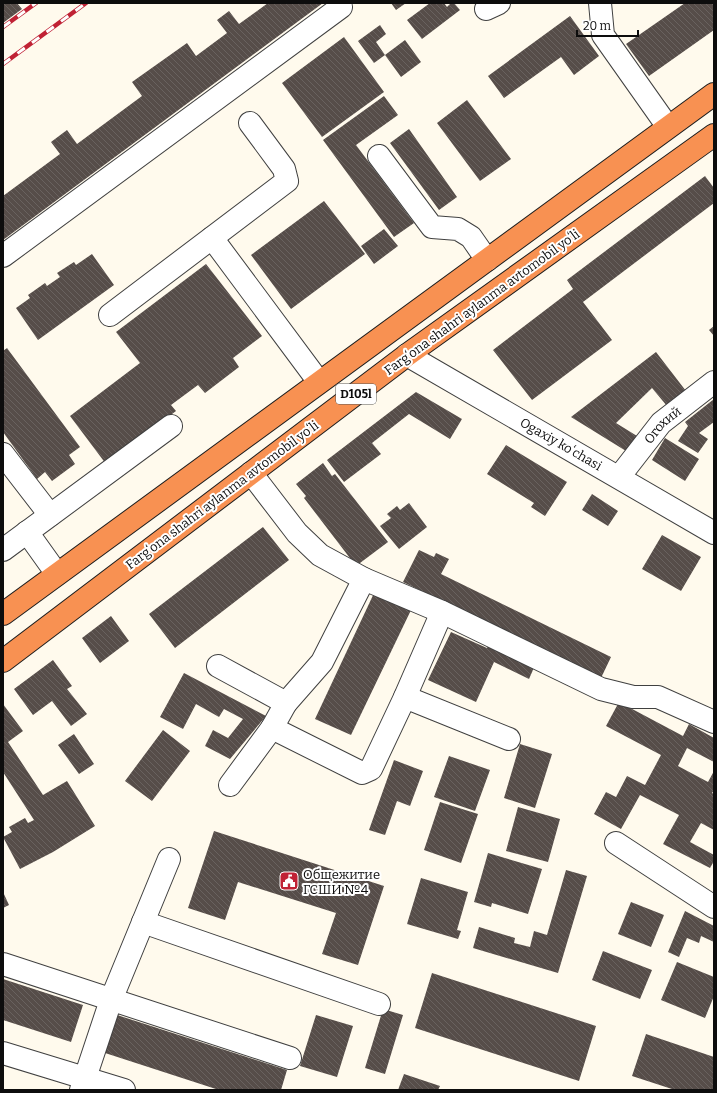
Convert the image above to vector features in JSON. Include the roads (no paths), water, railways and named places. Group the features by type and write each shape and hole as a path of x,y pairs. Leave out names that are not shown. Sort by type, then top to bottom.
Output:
{"highway":[{"name":"D105l","path":"3,614 714,94"},
{"name":"Fargʻona shahri aylanma avtomobil yoʻli","path":"3,660 407,355 710,143"}],"street":[{"path":"600,3 603,35 668,127"},
{"path":"3,256 341,7"},
{"path":"110,315 287,181 284,169 250,123"},
{"path":"379,156 432,227 458,229 471,236 486,260"},
{"path":"212,238 320,382"},
{"name":"Ogaxiy koʻchasi","path":"407,355 714,533"},
{"name":"Огохий","path":"619,477 661,423 714,382"},
{"path":"3,550 171,426"},
{"path":"3,454 50,514"},
{"path":"251,473 297,533 320,555 364,578 442,612 601,689 633,697 658,697 714,722"},
{"path":"27,532 57,574"},
{"path":"230,785 272,728 286,704 322,662 364,578"},
{"path":"272,728 362,773 371,769 405,697 442,612"},
{"path":"218,666 286,704"},
{"path":"405,697 509,739"},
{"path":"616,843 714,907"},
{"path":"83,1084 111,1000 169,859"},
{"path":"143,922 379,1004"},
{"path":"3,964 290,1058"},
{"path":"3,1053 83,1084 124,1090"}],"railway":[{"path":"3,27 36,3"},
{"path":"3,64 86,3"}],"place":[{"name":"Общежитие ГСШИ №4","path":"289,881"}]}
